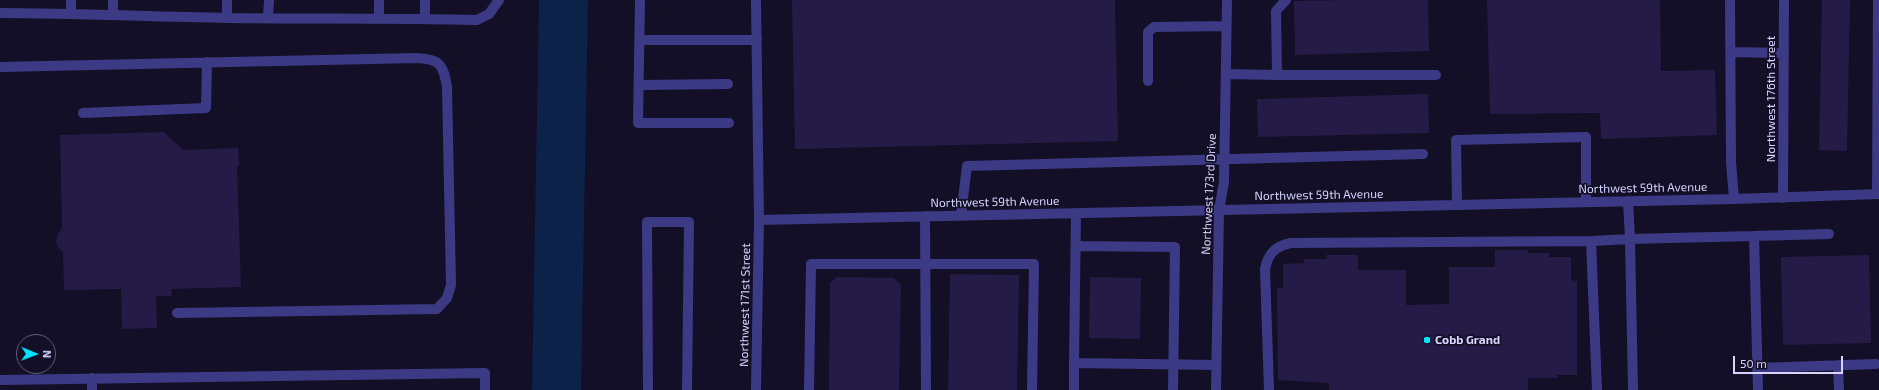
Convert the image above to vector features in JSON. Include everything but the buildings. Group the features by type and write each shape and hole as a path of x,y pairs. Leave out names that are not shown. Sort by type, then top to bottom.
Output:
{"street":[{"path":"71,0 71,13"},
{"path":"112,14 113,0"},
{"path":"227,0 227,18"},
{"path":"268,18 269,0"},
{"path":"379,0 379,18"},
{"path":"425,0 425,19"},
{"path":"0,13 71,13 227,18 379,18 477,20 489,14 499,0"},
{"path":"640,0 638,123 729,123"},
{"name":"Northwest 171st Street","path":"756,0 759,220 756,390"},
{"name":"Northwest 173rd Drive","path":"1216,390 1219,210 1224,182 1225,158 1227,0"},
{"path":"1277,75 1276,11 1286,0"},
{"path":"1730,0 1731,162 1734,199"},
{"name":"Northwest 176th Street","path":"1783,198 1784,0"},
{"path":"1878,0 1878,194"},
{"path":"1148,81 1148,32 1154,27 1226,26"},
{"path":"639,40 757,40"},
{"path":"1731,52 1784,53"},
{"path":"0,67 416,58 432,59 444,69 447,87 451,286 447,298 437,309 176,313"},
{"path":"83,113 206,108 207,62"},
{"path":"1226,74 1436,75"},
{"path":"638,85 728,84"},
{"path":"1457,205 1456,140 1586,137 1586,202"},
{"path":"961,215 967,166 1225,158 1423,154"},
{"name":"Northwest 59th Avenue","path":"759,220 1783,198 1878,194"},
{"path":"1628,201 1633,390"},
{"path":"1074,390 1076,213"},
{"path":"925,216 926,390"},
{"path":"648,390 647,222 690,222 688,390"},
{"path":"1269,390 1265,269 1270,254 1283,244 1591,241 1829,234"},
{"path":"1754,236 1758,390"},
{"path":"1591,241 1597,390"},
{"path":"1076,246 1175,247 1173,390"},
{"path":"809,390 811,264 1034,264 1032,390"},
{"path":"1074,363 1216,365"},
{"path":"1757,368 1876,364"},
{"path":"1838,365 1840,390"},
{"path":"0,380 485,373 485,390"},
{"path":"92,378 92,390"}],"water":[{"path":"539,0 588,0 581,390 532,390"}],"place":[{"name":"Cobb Grand","path":"1427,340"}]}
